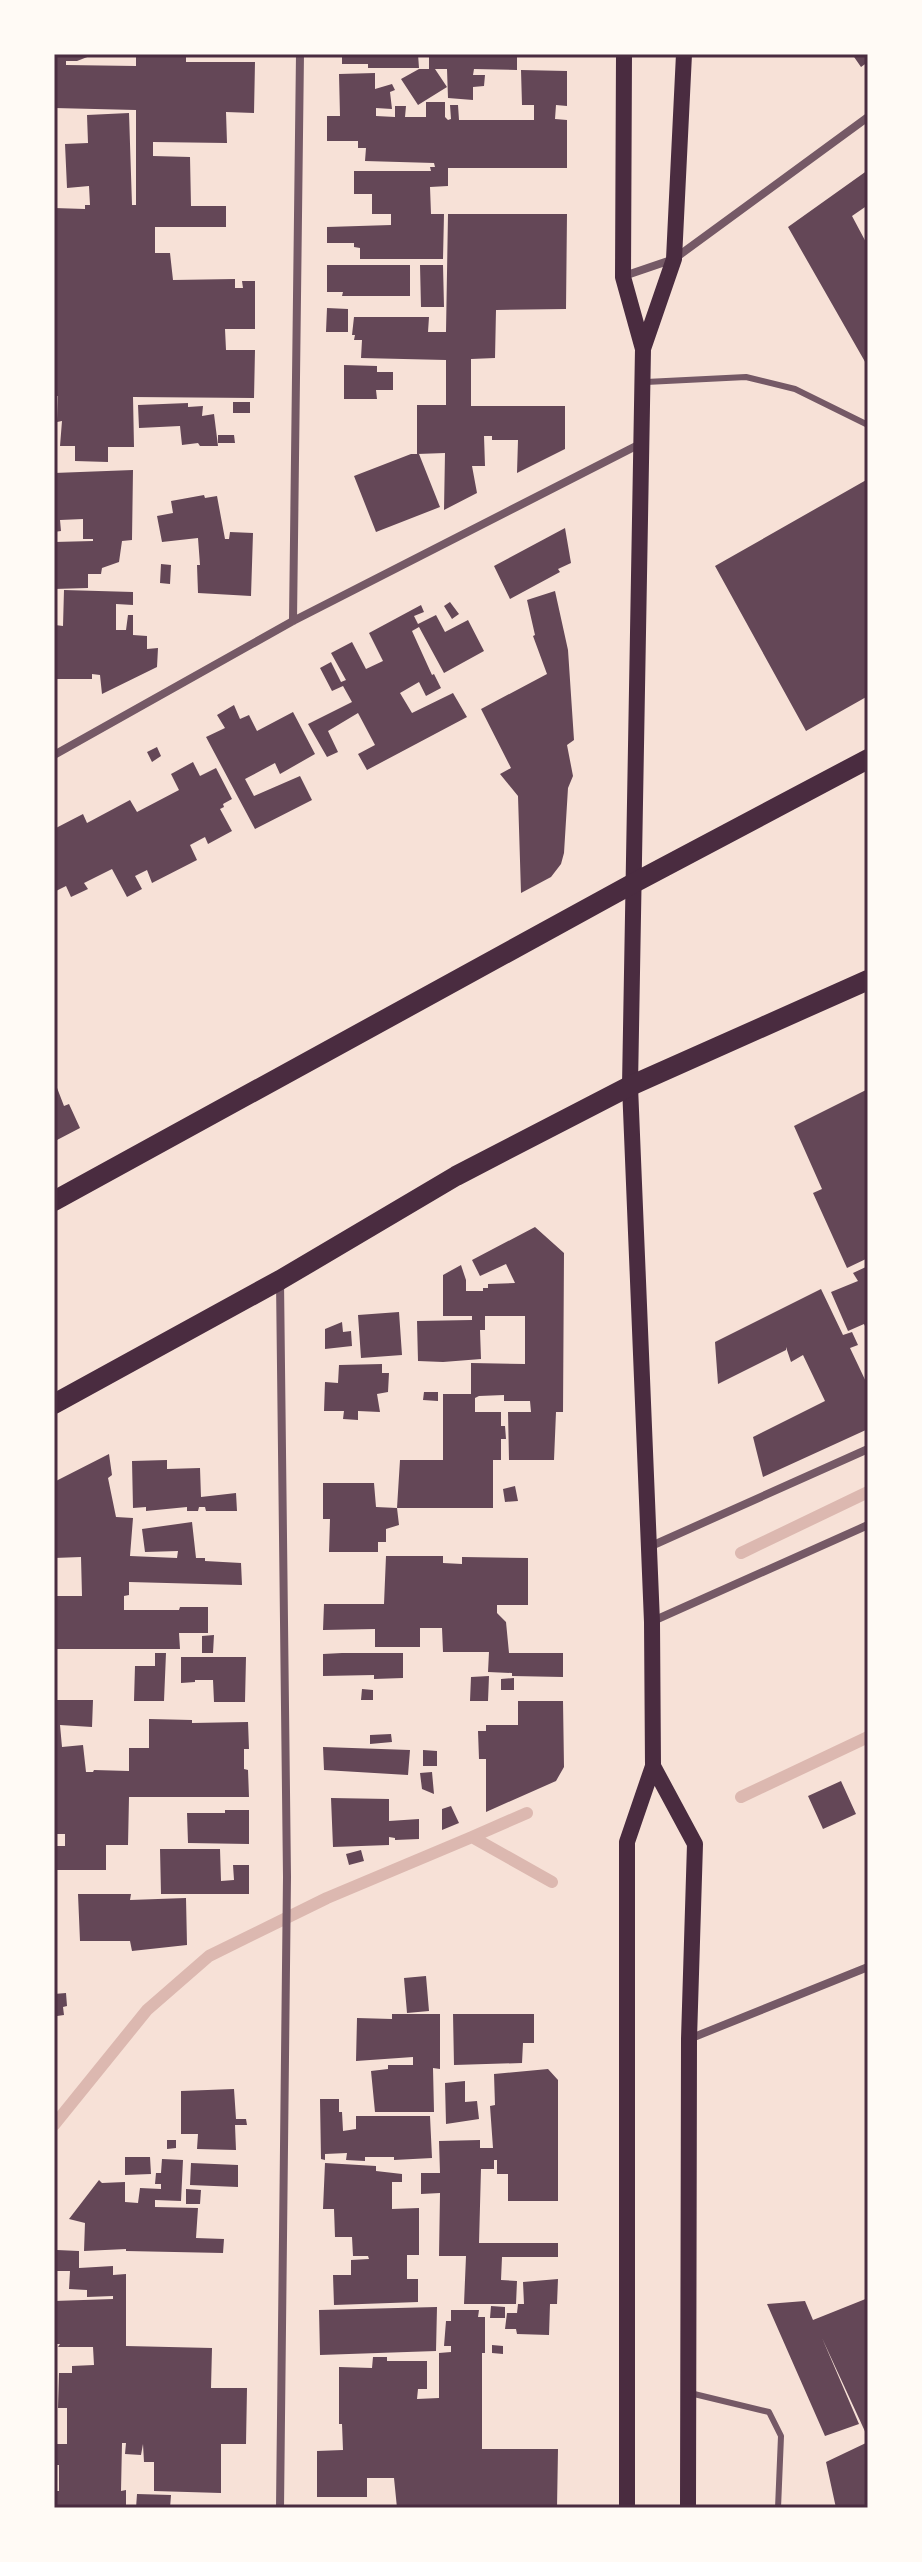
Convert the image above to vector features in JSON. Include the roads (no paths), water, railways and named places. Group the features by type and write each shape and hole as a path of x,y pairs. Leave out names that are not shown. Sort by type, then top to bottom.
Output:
{"main road":[{"path":"624,54 623,277 643,349 630,1086 652,1622 653,1766 627,1842 627,2508"},
{"path":"643,349 674,259 684,54"},
{"path":"54,1201 632,884 868,759"},
{"path":"54,1404 280,1280 456,1176 630,1086 868,980"},
{"path":"653,1766 695,1844 689,2039 688,2508"}],"street":[{"path":"293,621 300,54"},
{"path":"623,277 674,259 868,117"},
{"path":"54,755 293,621 641,443"},
{"path":"280,1280 287,1877 280,2508"},
{"path":"648,1547 868,1449"},
{"path":"652,1622 868,1525"},
{"path":"689,2039 868,1967"}],"lane":[{"path":"642,382 746,377 795,389 868,425"},
{"path":"688,2393 769,2412 781,2436 778,2508"}],"waterway":[{"path":"741,1553 868,1492"},
{"path":"741,1797 868,1737"},
{"path":"472,1837 527,1813"},
{"path":"54,2125 147,2010 209,1956 327,1898 472,1837 552,1882"}]}
